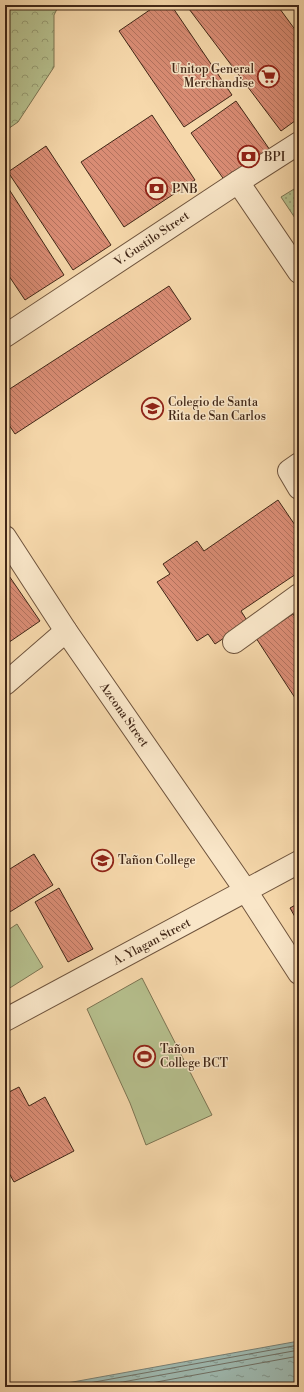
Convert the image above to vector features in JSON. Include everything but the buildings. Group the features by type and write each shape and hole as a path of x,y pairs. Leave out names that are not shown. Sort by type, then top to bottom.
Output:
{"street":[{"name":"V. Gustilo Street","path":"5,336 238,182 299,144"},
{"path":"238,182 299,272"},
{"path":"299,464 289,471 299,488"},
{"name":"Azcona Street","path":"5,539 66,631 246,891 299,973"},
{"path":"234,642 299,595"},
{"path":"5,684 66,631"},
{"name":"A. Ylagan Street","path":"5,1020 299,862"}],"green space":[{"path":"5,5 59,5 54,15 54,67 18,122 5,131"},
{"path":"299,186 299,224 281,197"},
{"path":"17,924 43,967 5,991 5,932"},
{"name":"Tañon College BCT","path":"142,978 212,1115 146,1145 130,1103 87,1009"}],"water":[{"path":"299,1341 299,1387 45,1387"}],"place":[{"name":"Unitop General Merchandise","path":"269,76"},
{"name":"BPI","path":"248,157"},
{"name":"PNB","path":"157,189"},
{"name":"Colegio de Santa Rita de San Carlos","path":"152,409"},
{"name":"Tañon College","path":"103,860"},
{"name":"Tañon College BCT","path":"145,1056"}]}
